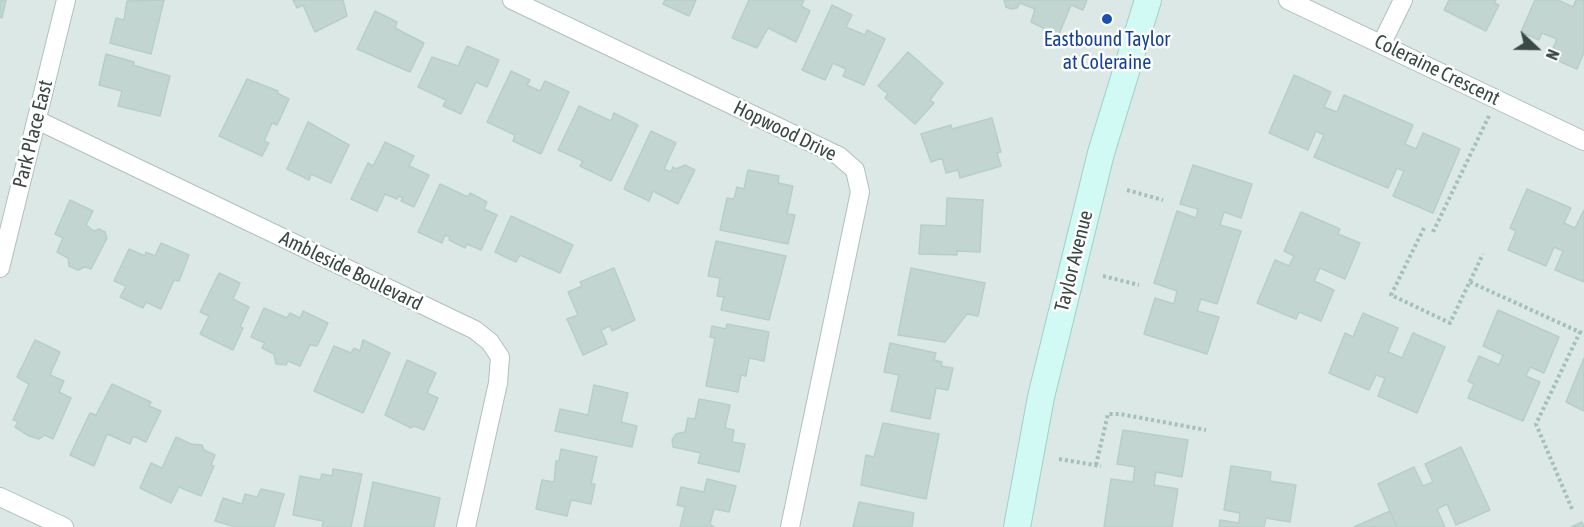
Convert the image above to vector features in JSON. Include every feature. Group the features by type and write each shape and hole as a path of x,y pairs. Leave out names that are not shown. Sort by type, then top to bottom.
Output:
{"street":[{"name":"Park Place East","path":"0,268 66,0"},
{"name":"Hopwood Drive","path":"512,0 839,156 855,170 860,192 790,527"},
{"name":"Taylor Avenue","path":"1017,527 1041,397 1101,153 1148,0"},
{"name":"Coleraine Crescent","path":"1288,0 1584,141"},
{"path":"1382,43 1402,0"},
{"name":"Ambleside Boulevard","path":"37,120 475,330 490,342 500,357 498,382 466,527"},
{"path":"0,497 64,527"}],"path":[{"path":"1433,232 1497,99"},
{"path":"1127,190 1163,200"},
{"path":"1424,228 1391,295 1450,323 1483,254"},
{"path":"1103,276 1139,285"},
{"path":"1470,282 1582,333 1536,424 1572,509"},
{"path":"1059,459 1099,466 1108,414 1120,414 1206,430"}],"shaded area":[{"path":"0,0 1584,0 1584,527 0,527"}],"building":[{"path":"0,0 6,0 2,18 0,17"},
{"path":"164,0 151,54 110,43 116,18 124,20 127,1"},
{"path":"293,0 343,0 347,16 315,32 303,5 297,8"},
{"path":"665,0 696,0 689,16 663,4"},
{"path":"749,0 804,0 801,6 810,11 796,42 768,28 757,48 732,38"},
{"path":"1004,0 1087,0 1083,10 1071,5 1057,39 1051,40 1045,38 1043,28 1031,22 1035,9 1020,3 1017,8 1011,9 1006,7"},
{"path":"1449,0 1496,0 1494,3 1499,5 1486,31 1444,10"},
{"path":"1535,0 1558,0 1573,7 1576,0 1584,0 1584,52 1577,69 1549,57 1557,39 1542,33 1539,40 1521,32"},
{"path":"832,5 852,15 846,27 865,35 867,30 885,39 864,85 843,76 846,69 833,63 825,80 802,70"},
{"path":"375,11 397,22 395,28 424,43 410,72 357,49"},
{"path":"467,46 499,60 487,87 476,82 461,114 443,106 446,100 418,87 432,57 458,66"},
{"path":"908,52 943,83 930,100 934,103 915,124 885,98 888,94 878,86"},
{"path":"106,54 170,76 160,116 118,106 122,91 99,85"},
{"path":"511,71 530,80 527,85 540,91 545,81 569,92 541,154 513,141 515,135 487,122"},
{"path":"1294,75 1331,92 1324,107 1337,112 1344,95 1413,125 1405,144 1416,149 1423,133 1460,149 1433,213 1393,196 1404,171 1397,168 1388,188 1314,157 1324,135 1316,131 1308,150 1269,133"},
{"path":"247,79 278,91 277,93 289,99 277,125 272,123 264,141 269,143 262,156 219,136"},
{"path":"579,106 611,121 614,113 638,125 611,181 580,166 583,161 558,150"},
{"path":"992,118 1001,152 997,153 1001,166 960,178 958,170 946,173 942,158 931,162 921,134 951,125 952,129"},
{"path":"308,122 349,145 331,183 311,174 309,180 287,169"},
{"path":"651,131 676,143 664,169 671,172 673,167 676,169 685,165 695,170 678,204 653,191 649,201 624,189"},
{"path":"385,142 414,156 409,166 429,175 414,207 401,201 403,198 399,196 397,199 385,194 377,211 351,199 368,163 373,166"},
{"path":"1193,165 1252,184 1241,218 1224,212 1220,225 1241,231 1217,304 1201,299 1197,311 1219,317 1207,354 1144,334 1155,298 1174,304 1177,291 1154,283 1177,211 1196,218 1198,209 1180,204"},
{"path":"748,170 779,176 778,183 793,186 787,214 795,215 788,244 720,230 727,198 734,199 737,187 744,189"},
{"path":"440,184 468,197 470,193 487,202 484,209 497,215 481,250 467,244 465,248 449,240 450,237 445,235 442,243 418,232"},
{"path":"1527,189 1571,208 1564,223 1575,228 1584,210 1584,282 1555,270 1563,251 1554,247 1546,266 1508,250 1516,231 1510,228"},
{"path":"947,198 983,200 980,252 957,251 957,255 919,254 921,225 946,226"},
{"path":"70,200 93,211 86,225 94,231 99,229 105,232 107,238 91,269 85,267 78,270 69,266 68,258 57,252 63,238 55,234"},
{"path":"1301,212 1340,229 1338,234 1360,243 1345,279 1320,268 1314,281 1334,290 1321,321 1299,312 1296,319 1257,303 1275,260 1289,266 1294,256 1284,251"},
{"path":"511,216 573,245 560,273 520,255 516,262 495,252"},
{"path":"716,241 786,256 769,320 721,310 724,297 717,296 720,278 708,276"},
{"path":"161,243 189,255 179,281 174,280 161,309 146,302 143,308 120,297 126,286 114,281 129,249 145,256 146,252 155,256"},
{"path":"614,268 635,320 612,331 610,326 601,330 607,344 583,355 567,319 578,315 568,292 582,286 580,282"},
{"path":"911,268 985,283 978,316 967,314 945,342 898,335"},
{"path":"219,273 240,283 233,299 249,307 233,350 200,334 209,316 200,312"},
{"path":"264,308 287,318 290,313 300,318 303,311 328,323 317,346 310,345 300,366 288,361 286,365 276,364 274,354 262,348 265,343 251,337"},
{"path":"1498,310 1559,337 1544,373 1530,367 1526,376 1540,382 1523,421 1468,398 1474,384 1468,381 1479,356 1499,365 1503,355 1483,346"},
{"path":"1363,313 1398,328 1388,352 1402,358 1413,333 1445,347 1417,413 1378,396 1385,378 1376,375 1369,390 1329,373 1345,333 1353,337"},
{"path":"727,324 769,332 764,361 749,358 746,376 741,375 738,392 706,386 715,338 710,337 712,326 726,329"},
{"path":"35,340 60,352 50,375 64,381 59,392 71,398 53,439 45,435 39,439 29,436 15,427 18,421 13,420 29,384 17,377"},
{"path":"363,340 390,353 363,413 314,391 334,346 351,353 354,348 360,351"},
{"path":"890,343 936,353 934,360 942,362 941,366 953,368 948,390 936,388 930,419 891,411 899,375 884,372"},
{"path":"1584,358 1584,411 1566,402"},
{"path":"407,360 436,373 427,393 438,398 424,430 414,426 411,428 385,415"},
{"path":"112,384 151,402 149,406 161,411 146,442 133,436 130,444 107,434 94,466 70,455 90,413 96,415"},
{"path":"594,385 628,393 621,422 637,426 632,447 555,431 560,409 588,415"},
{"path":"699,399 730,405 725,428 734,430 732,442 745,444 739,472 698,463 701,453 673,447 672,440 676,434 685,432 688,418 695,419"},
{"path":"883,423 939,434 926,499 861,485 866,455 874,457"},
{"path":"1123,430 1188,440 1182,477 1156,472 1154,485 1178,489 1172,527 1104,527 1111,479 1133,482 1135,467 1117,464"},
{"path":"176,437 191,444 202,445 204,450 215,455 211,465 214,466 201,496 179,487 171,503 140,488 151,463 162,468"},
{"path":"1461,447 1490,510 1456,525 1447,504 1437,509 1445,527 1397,527 1378,484 1414,467 1423,486 1433,482 1425,464"},
{"path":"561,449 597,457 591,484 595,484 591,504 571,500 567,516 536,509 542,480 554,482 556,461 559,461"},
{"path":"1231,466 1271,472 1270,481 1296,485 1290,522 1266,518 1264,527 1219,527 1220,520 1239,523 1240,513 1224,510"},
{"path":"333,469 362,474 351,527 322,527 323,521 293,515 300,476 320,480 322,474 332,476"},
{"path":"707,479 736,486 729,512 714,509 710,524 714,527 680,527 685,507 677,505 681,487 704,492"},
{"path":"373,482 440,498 434,527 364,527"},
{"path":"261,489 284,494 274,527 236,527 215,521 223,498 242,504 245,494 257,497"},
{"path":"859,502 914,513 912,527 853,527"},
{"path":"1390,511 1397,527 1354,527"},
{"path":"1582,522 1584,527 1571,527"}],"place":[{"name":"Eastbound Taylor at Coleraine","path":"1107,19"}]}
